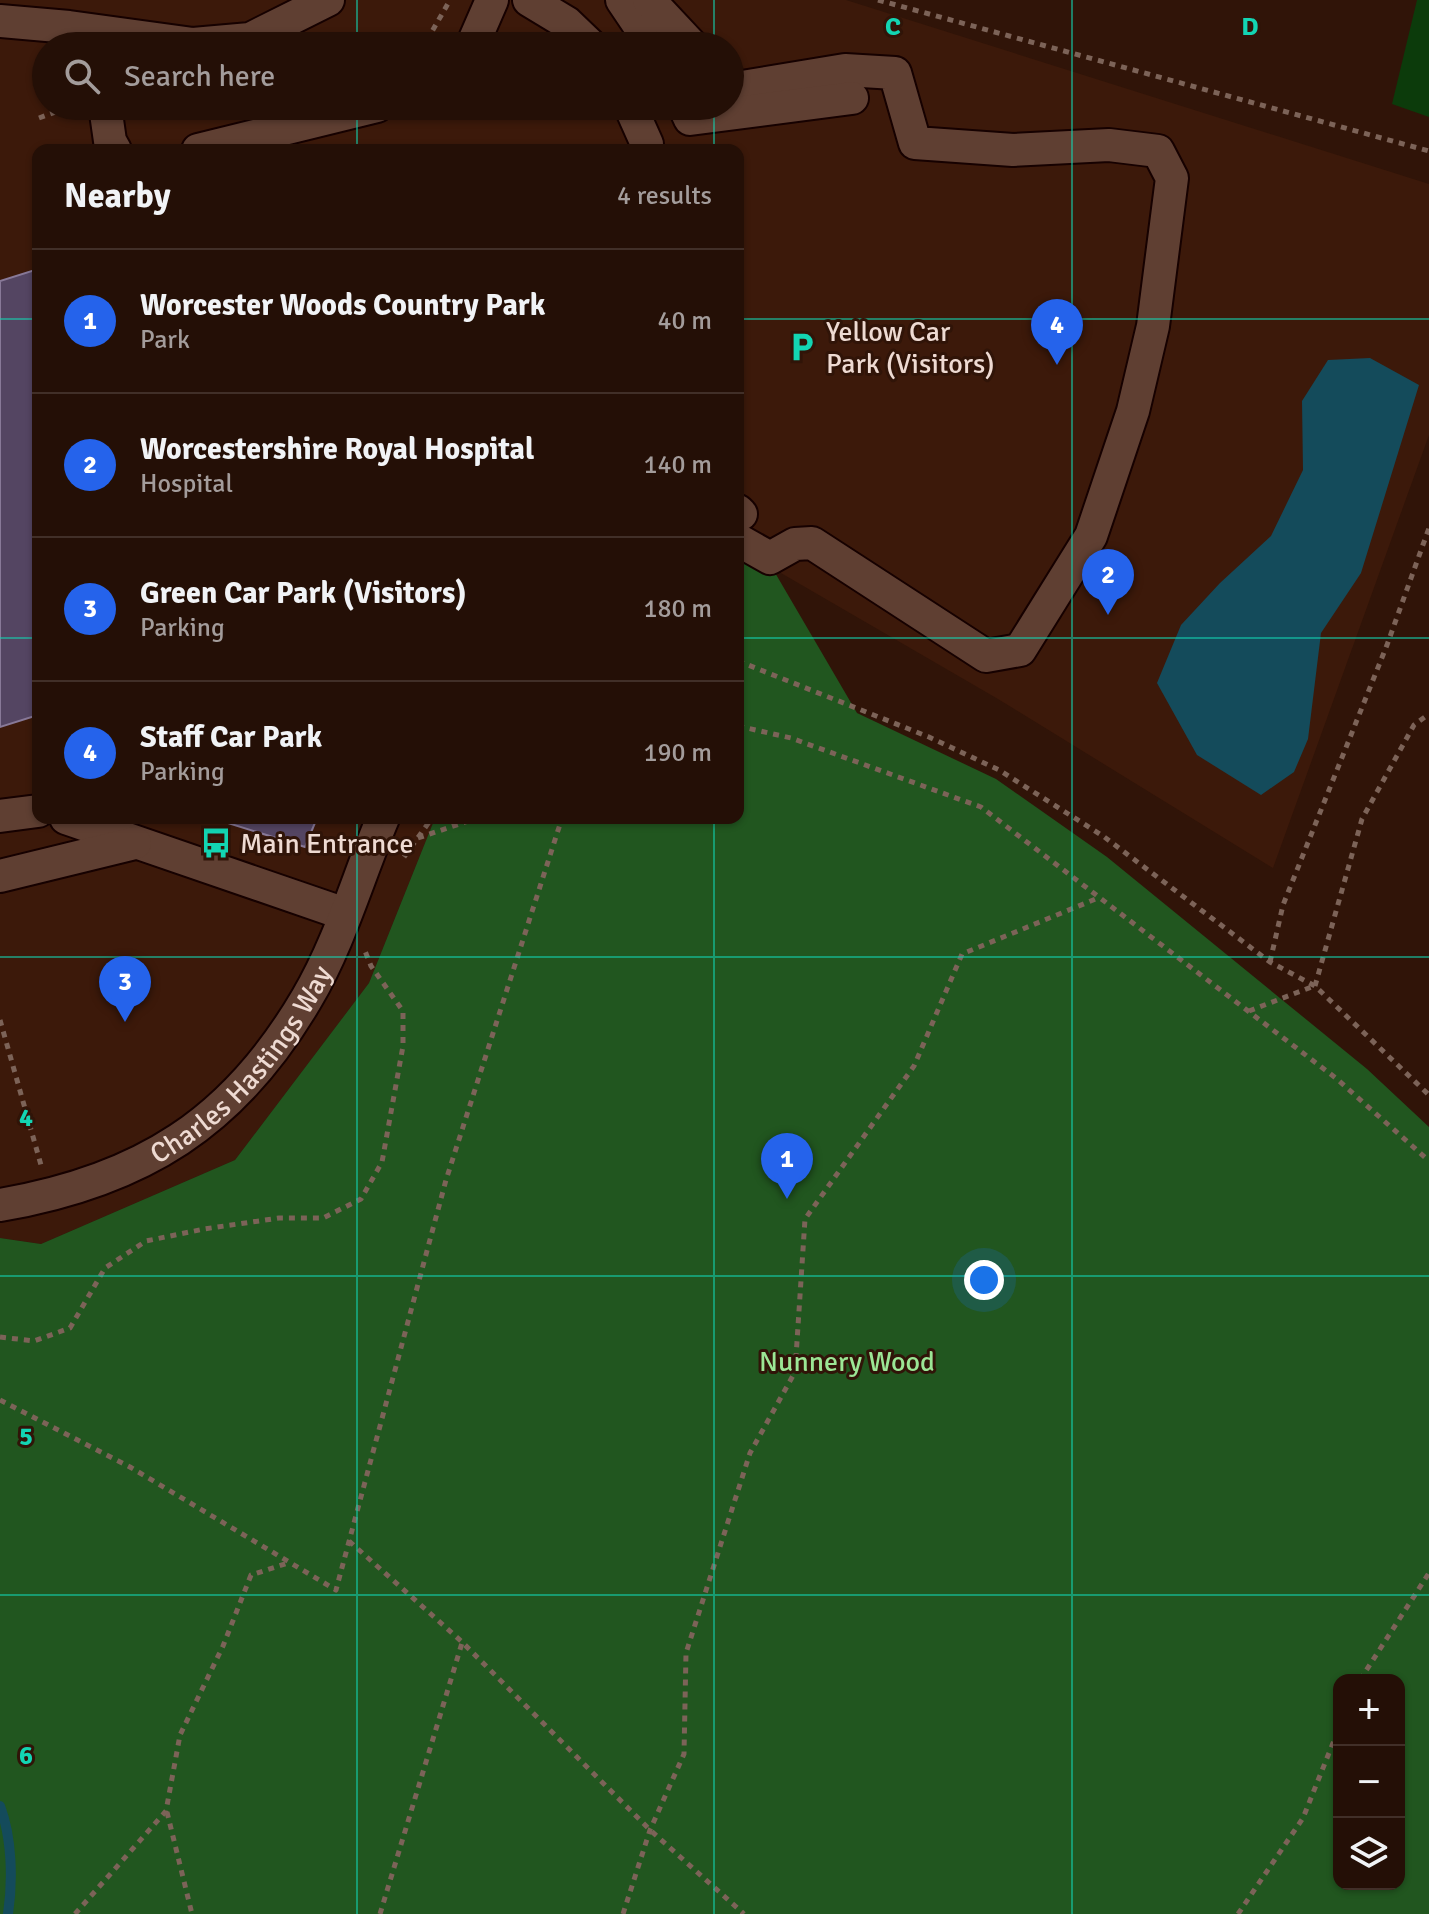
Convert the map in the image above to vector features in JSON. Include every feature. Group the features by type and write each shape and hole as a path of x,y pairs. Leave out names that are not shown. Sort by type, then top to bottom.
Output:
{"street":[{"path":"264,32 328,0"},
{"path":"478,32 492,0"},
{"path":"529,0 576,32"},
{"path":"622,0 644,32"},
{"path":"649,0 679,32"},
{"path":"0,21 63,32"},
{"path":"744,87 845,70 895,73 915,143 1013,150 1109,145 1158,151 1172,178 1153,326 1133,411 1091,536 1020,650 986,656 812,543 795,544 770,558 744,528"},
{"path":"744,107 852,98"},
{"path":"107,120 112,144"},
{"path":"222,144 320,120"},
{"path":"636,120 647,144"},
{"path":"0,816 32,812"},
{"path":"83,824 345,914"},
{"name":"Charles Hastings Way","path":"0,1205 94,1183 145,1162 186,1136 234,1097 276,1046 308,997 381,824"},
{"path":"0,876 135,843"}],"path":[{"path":"432,32 450,0"},
{"path":"878,0 1429,151"},
{"path":"1270,962 1283,905 1387,645 1429,528"},
{"path":"744,663 929,737 999,770 1103,836 1270,962 1315,986 1429,1095"},
{"path":"1315,986 1362,819 1414,725 1429,714"},
{"path":"744,727 791,738 981,807 1337,1079 1429,1161"},
{"path":"396,867 428,824"},
{"path":"419,838 460,824"},
{"path":"0,1400 130,1467 336,1590 446,1180 560,824"},
{"path":"623,1914 650,1830 684,1754 686,1653 750,1453 795,1372 805,1219 914,1066 962,954 1098,898"},
{"path":"0,1337 34,1341 70,1328 105,1268 146,1241 279,1218 323,1218 361,1199 382,1162 403,1046 403,1011 371,966 363,946"},
{"path":"1248,1012 1315,986"},
{"path":"0,1020 49,1195"},
{"path":"349,1541 462,1642 650,1830 744,1914"},
{"path":"192,1914 166,1811 180,1735 223,1646 251,1575 291,1562"},
{"path":"1364,1674 1429,1573"},
{"path":"380,1914 462,1642"},
{"path":"1238,1914 1303,1818 1333,1743"},
{"path":"75,1914 166,1811"}],"shaded area":[{"path":"0,0 846,0 1429,184 1429,435 1273,868 998,699 744,551 744,144 32,144 32,824 433,824 369,983 235,1160 41,1244 0,1238"}],"green space":[{"path":"1417,0 1429,0 1429,117 1392,104"},
{"name":"Nunnery Wood","path":"744,552 774,571 857,713 996,779 1107,857 1367,1069 1429,1127 1429,1914 0,1914 0,1238 41,1244 235,1160 369,983 433,824 744,824"}],"water":[{"path":"1370,358 1419,385 1361,573 1321,633 1308,739 1294,772 1261,795 1197,755 1157,683 1181,625 1220,583 1271,536 1303,470 1302,401 1328,360"}],"building":[{"path":"32,271 32,717 0,727 0,281"},
{"path":"231,824 315,824 305,847"}],"waterway":[{"path":"0,1806 10,1859 8,1914"}],"place":[{"name":"Yellow Car Park (Visitors)","path":"802,347"},
{"name":"Staff Car Park","path":"1057,365"},
{"name":"Worcestershire Royal Hospital","path":"1108,615"},
{"name":"Main Entrance","path":"216,843"},
{"name":"Green Car Park (Visitors)","path":"125,1022"},
{"name":"Worcester Woods Country Park","path":"787,1199"}]}
